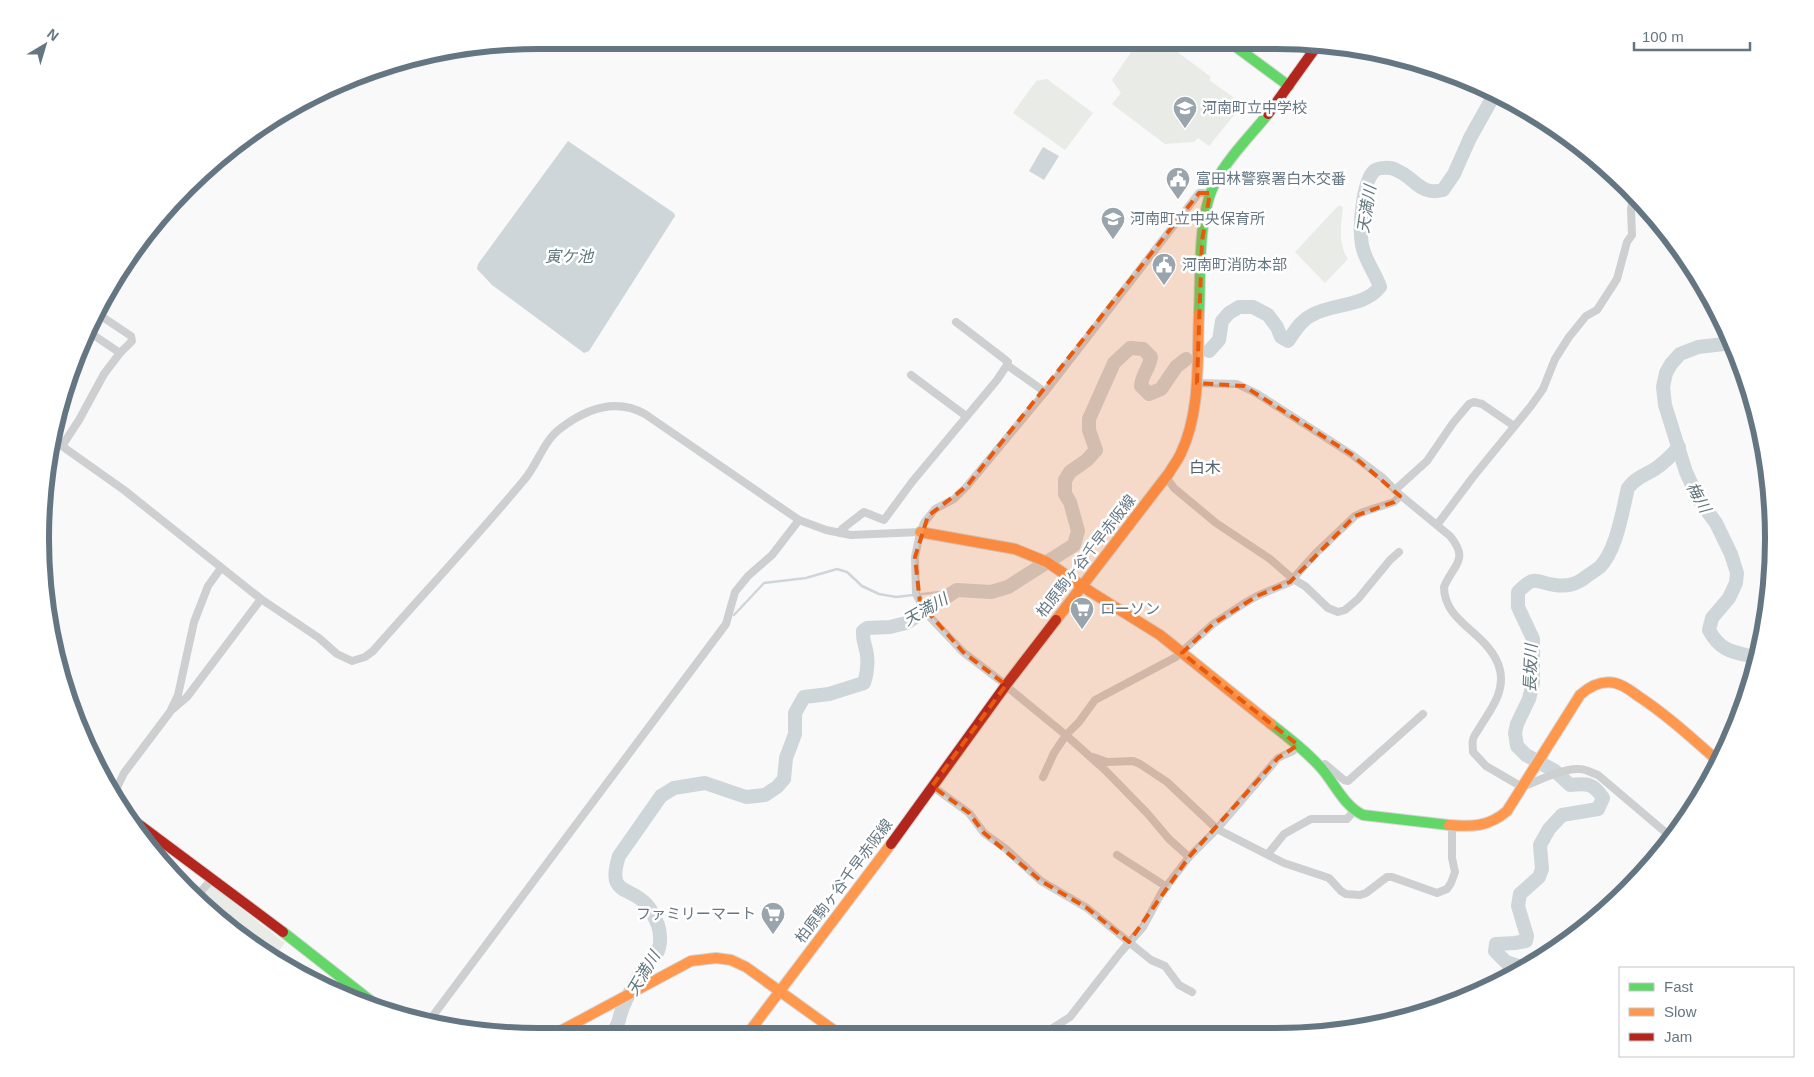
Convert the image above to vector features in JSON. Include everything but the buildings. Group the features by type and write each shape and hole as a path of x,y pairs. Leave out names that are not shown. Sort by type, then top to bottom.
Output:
{"street":[{"path":"1239,49 1290,86"},
{"name":"柏原駒ヶ谷千早赤阪線","path":"752,1028 877,863 1006,685 1166,477 1181,453 1193,416 1197,383 1203,222 1210,193 1222,171 1290,86 1314,51"},
{"path":"1189,857 1169,839 1147,813 1087,753 1006,685 963,652 926,613 916,588 915,563 920,532 928,516 935,509 954,499 967,486 1045,392 1199,193 1210,193"},
{"path":"1437,525 1473,476 1531,406 1543,389 1555,359 1569,337 1586,316 1596,310 1617,278 1627,242 1632,235 1632,203"},
{"path":"62,446 79,420 104,374 120,353 132,342 131,336 102,317"},
{"path":"956,322 1008,362 1007,365 1045,392"},
{"path":"93,335 120,353"},
{"path":"840,533 842,529 864,512 884,520 912,482 1007,365"},
{"path":"911,375 966,416"},
{"path":"1197,383 1237,384 1244,386 1350,454 1383,478 1456,542 1460,554 1457,566 1444,587 1447,602 1461,622 1483,640 1495,655 1501,672 1501,690 1493,708 1473,739 1473,752 1486,766 1522,787"},
{"path":"1043,777 1066,735 1079,722 1095,700 1182,653 1213,624 1257,596 1290,582 1316,553 1355,516 1394,502 1398,493 1427,461 1453,423 1469,404 1474,402 1482,404 1514,426"},
{"path":"58,443 124,490 261,599 352,661 365,657 373,651 525,480 553,435 573,420 591,410 618,405 632,408 645,414 799,520 840,533 920,532 1025,552 1047,562 1149,628 1298,745 1320,766 1354,811 1362,815 1372,818 1478,827 1496,820 1507,811 1580,695 1586,689 1600,683 1619,684 1629,689 1666,715 1713,758"},
{"path":"1166,477 1174,488 1216,523 1270,559 1293,579 1305,586 1328,608 1338,612 1345,610 1358,599 1390,560 1399,552"},
{"path":"432,1017 712,644 726,624 736,592 748,576 772,555 799,520"},
{"path":"170,712 180,686 194,622 208,586 221,568"},
{"path":"117,787 124,773 170,712 187,697 261,599"},
{"path":"1320,766 1326,764 1344,780 1348,781 1422,714"},
{"path":"1053,1028 1070,1017 1143,927 1167,887 1189,857 1217,829 1278,758 1292,751 1298,745"},
{"path":"1087,753 1107,762 1133,761 1140,764 1167,782 1217,829 1284,863 1329,878 1346,894 1360,895 1387,878 1392,877 1438,893 1447,889 1455,872 1452,858 1452,826"},
{"path":"1522,787 1569,770 1580,769 1590,772 1598,775 1667,833"},
{"path":"932,786 969,813 984,833 1006,849 1041,881 1086,908 1151,960 1165,966 1179,985 1192,992"},
{"path":"1268,854 1284,834 1311,819 1347,818 1354,811"},
{"path":"143,827 364,996"},
{"path":"1117,855 1167,887"},
{"path":"200,892 212,879"},
{"path":"566,1028 646,984 691,961 704,957 723,957 739,962 781,990 831,1028"}],"highlighted area":[{"path":"1199,193 1210,193 1202,241 1197,383 1244,386 1351,454 1400,496 1394,502 1355,516 1290,582 1257,596 1213,624 1182,653 1298,745 1278,758 1189,857 1129,942 1087,908 1041,881 984,833 969,813 932,786 1006,685 963,652 920,603 915,557 928,516 967,486"}],"shaded area":[{"path":"1133,49 1173,49 1211,77 1209,80 1237,100 1229,109 1235,114 1209,146 1198,138 1194,142 1165,144 1112,104 1121,93 1112,80"},
{"path":"1047,79 1093,113 1065,150 1013,113 1036,81"},
{"path":"1339,205 1343,207 1341,241 1348,259 1325,283 1295,252"},
{"path":"211,885 285,943 278,953 240,927 204,896"}],"water":[{"name":"寅ケ池","path":"568,141 674,213 675,216 589,351 584,353 492,285 477,269 478,264"},
{"path":"1043,147 1059,156 1044,180 1029,171"}],"waterway":[{"name":"天満川","path":"1209,351 1219,340 1222,321 1229,313 1239,307 1253,307 1268,315 1277,327 1281,337 1288,341 1298,326 1308,317 1330,308 1366,298 1380,287 1365,256 1361,238 1362,206 1370,177 1376,170 1391,168 1402,173 1423,188 1435,191 1443,190 1454,174 1470,138 1492,99"},
{"name":"梅川","path":"1725,344 1698,347 1680,354 1666,373 1663,387 1665,405 1686,472 1699,500 1716,523 1731,554 1737,573 1736,583 1729,598 1712,618 1709,630 1714,638 1724,647 1736,653 1751,656"},
{"name":"天満川","path":"616,1028 630,992 643,969 656,954 660,946 659,927 655,917 647,905 618,884 616,869 619,856 661,796 674,788 705,783 746,797 765,795 777,787 784,779 786,758 795,734 795,713 804,697 829,694 864,683 867,673 867,662 863,631 867,628 890,627 906,623 957,590 991,592 1008,587 1074,545 1078,531 1070,502 1065,494 1065,480 1070,472 1087,460 1096,450 1089,430 1089,419 1114,363 1130,348 1143,349 1151,357 1141,386 1149,394 1161,389 1176,367 1186,359"},
{"name":"長坂川","path":"1516,965 1506,962 1495,951 1496,944 1526,941 1527,936 1518,906 1520,894 1539,877 1542,869 1540,845 1549,829 1562,815 1598,809 1603,798 1596,789 1589,785 1570,785 1555,771 1526,755 1517,746 1515,733 1517,724 1529,699 1533,683 1533,639 1518,607 1518,592 1532,581 1560,586 1572,584 1580,581 1600,567 1615,540 1628,488 1637,479 1655,469 1679,447"},
{"path":"734,615 764,583 806,578 837,569 847,572 862,586 879,594 896,597 957,590"}],"traffic: fast":[{"path":"1239,49 1289,86"},
{"path":"1199,314 1201,246 1210,195 1227,164 1268,114"},
{"path":"1271,724 1310,757 1322,769 1350,806 1363,815 1449,825"},
{"path":"283,932 365,996"}],"traffic: slow":[{"path":"1056,620 1169,473 1181,453 1192,420 1195,403 1199,314"},
{"path":"920,532 1015,549 1047,562 1160,635 1271,724"},
{"path":"1449,825 1480,825 1493,820 1507,811 1580,695 1592,686 1600,683 1615,683 1630,690 1670,719 1714,757"},
{"path":"752,1028 891,844"},
{"path":"566,1028 691,961 716,958 731,960 746,967 831,1028"}],"traffic: jam":[{"path":"1268,114 1314,51"},
{"path":"891,844 1006,685 1056,620"},
{"path":"143,827 283,932"}],"place":[{"name":"河南町立中学校","path":"1185,129"},
{"name":"富田林警察署白木交番","path":"1178,200"},
{"name":"河南町立中央保育所","path":"1113,240"},
{"name":"河南町消防本部","path":"1164,286"},
{"name":"ローソン","path":"1082,630"},
{"name":"ファミリーマート","path":"773,935"}],"district":[{"name":"白木","path":"1205,467"}]}
